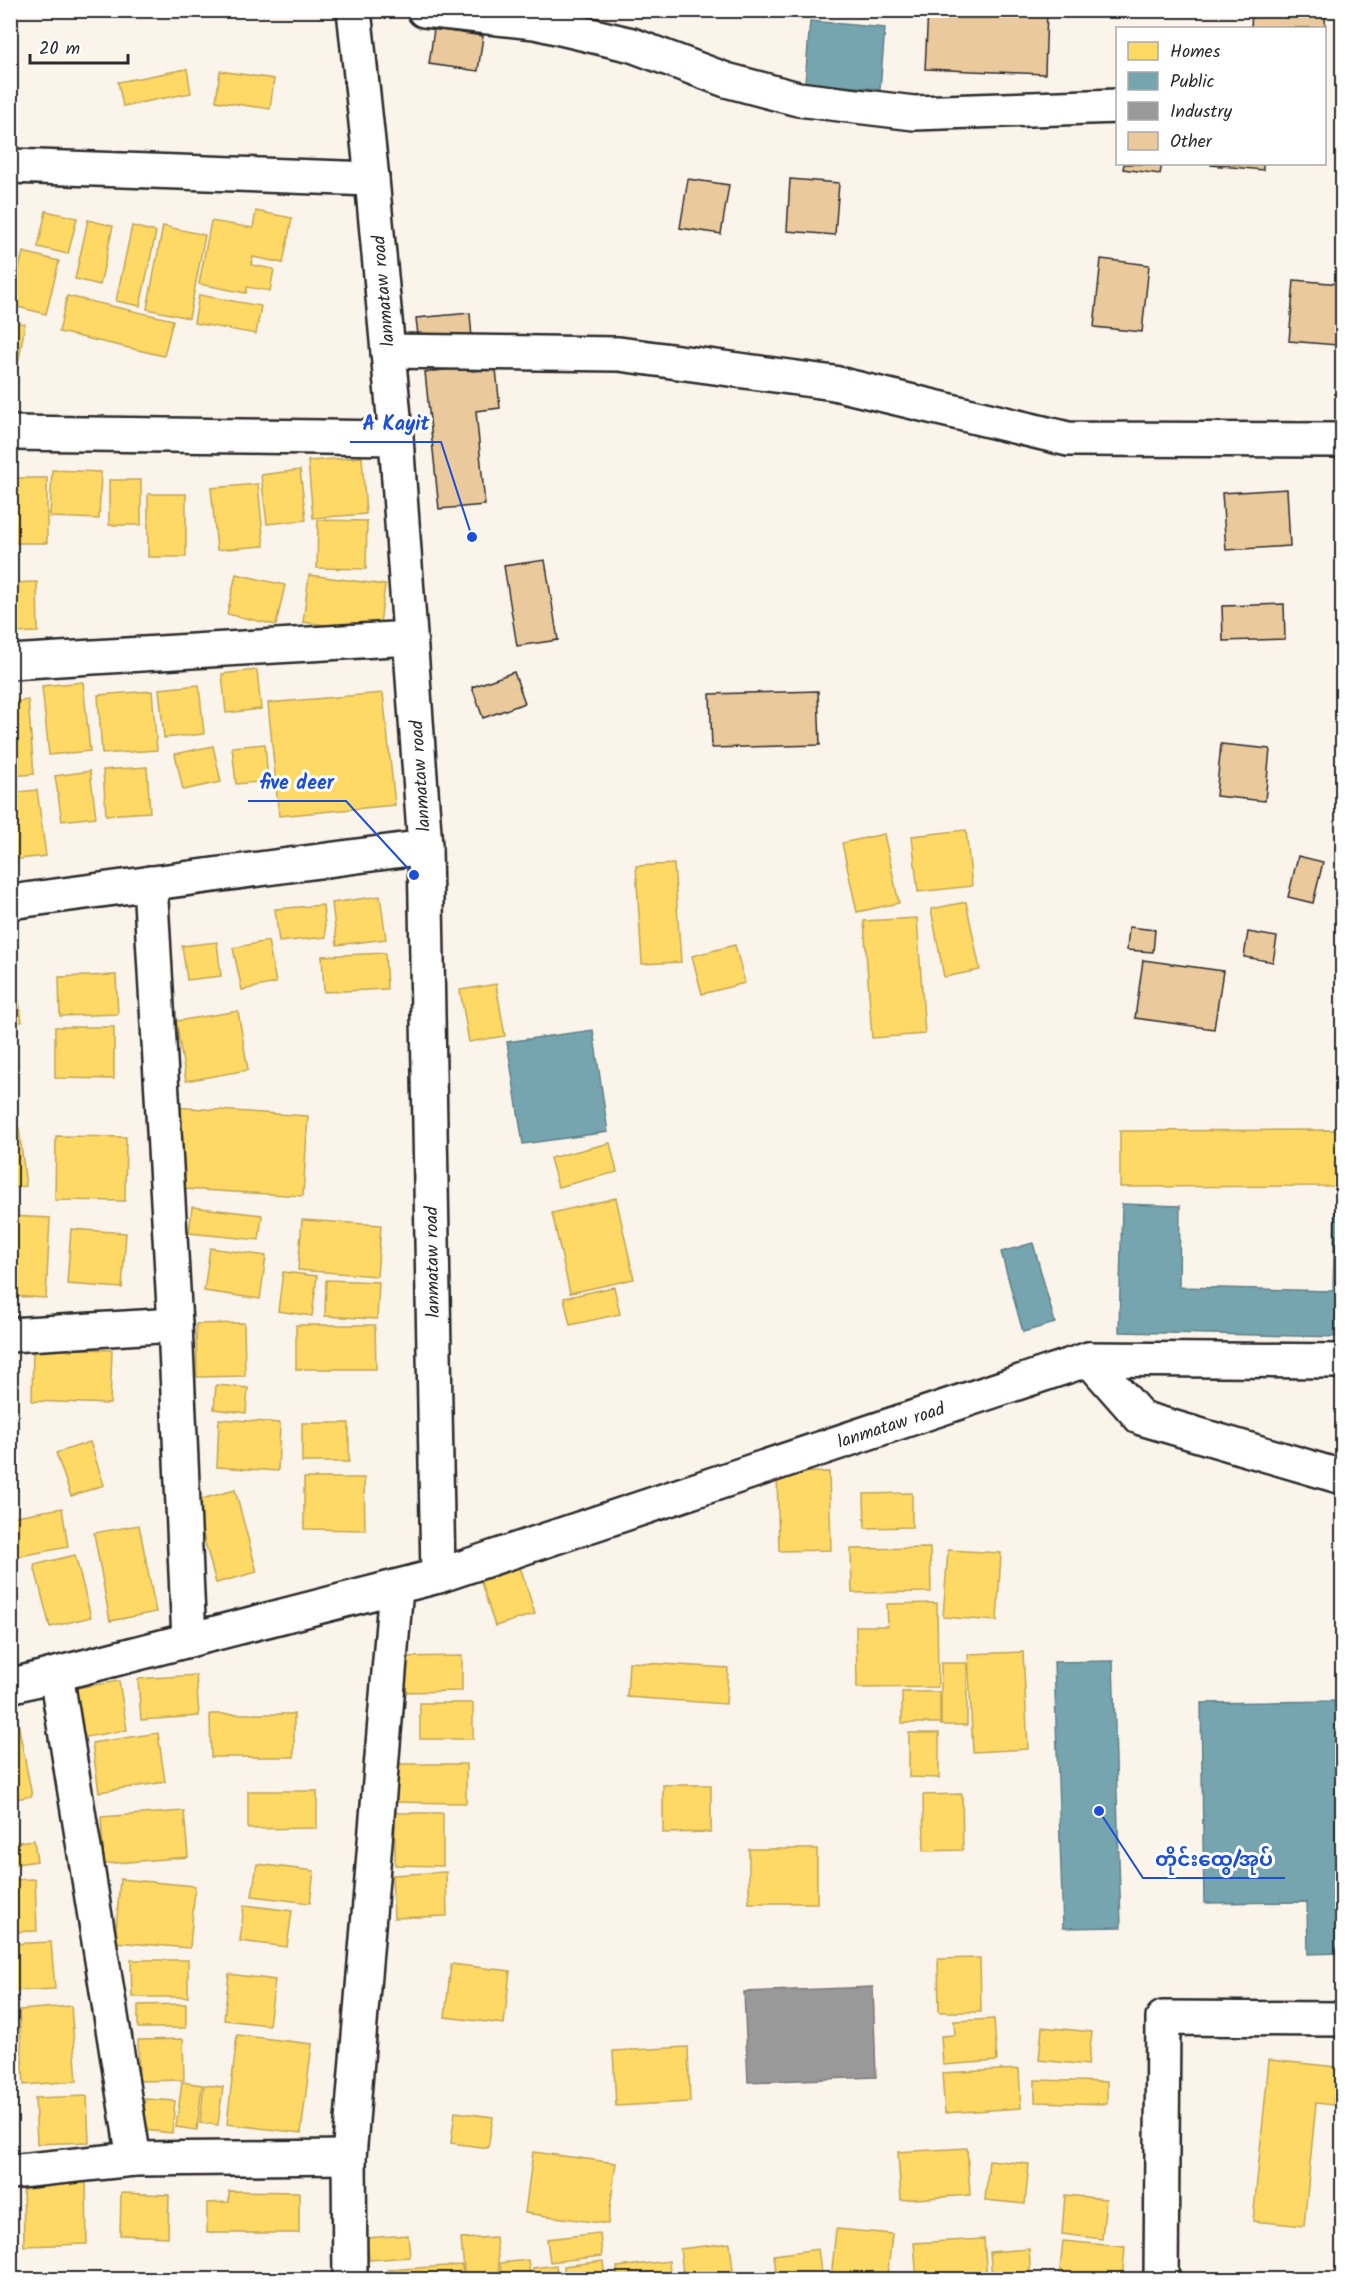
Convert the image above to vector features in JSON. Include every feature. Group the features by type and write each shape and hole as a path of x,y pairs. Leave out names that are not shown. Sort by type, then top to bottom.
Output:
{"street":[{"name":"lanmataw road","path":"354,10 396,438 425,846 438,1576 1089,1359 1342,1361"},
{"path":"424,10 535,22 632,45 726,80 798,99 914,113 1116,106"},
{"path":"10,166 372,179"},
{"path":"388,351 619,354 834,383 1068,439 1342,440"},
{"path":"10,433 396,438"},
{"path":"10,662 410,638"},
{"path":"10,902 425,846"},
{"path":"150,883 175,1325 189,1640"},
{"path":"10,1335 175,1325"},
{"path":"1089,1359 1141,1418 1342,1477"},
{"path":"10,1686 438,1576"},
{"path":"350,2280 349,2157 396,1587"},
{"path":"56,1674 134,2159"},
{"path":"1161,2280 1163,2018 1342,2019"},
{"path":"10,2172 134,2159 349,2157"}],"building: Homes":[{"path":"187,69 191,93 123,106 118,82"},
{"path":"220,71 274,79 270,109 216,101"},
{"path":"46,211 77,218 68,254 38,247"},
{"path":"256,211 292,218 283,263 253,257 251,265 274,269 270,291 247,287 246,293 199,284 211,221 253,228"},
{"path":"88,220 113,226 100,285 75,279"},
{"path":"132,226 156,232 140,306 116,301"},
{"path":"163,226 205,235 189,318 147,309"},
{"path":"23,252 59,261 46,314 10,305"},
{"path":"199,295 261,306 256,334 194,323"},
{"path":"67,296 173,320 164,356 59,332"},
{"path":"10,321 25,324 15,382 10,381"},
{"path":"362,457 366,514 313,518 308,461"},
{"path":"52,470 101,472 99,519 50,517"},
{"path":"300,470 306,520 267,524 261,475"},
{"path":"10,478 47,478 47,543 10,543"},
{"path":"109,480 141,480 141,525 109,525"},
{"path":"258,484 264,546 217,550 211,488"},
{"path":"148,494 186,494 186,557 148,557"},
{"path":"318,520 367,521 366,569 317,568"},
{"path":"236,574 285,585 276,625 227,614"},
{"path":"309,575 385,585 379,632 303,622"},
{"path":"37,582 38,632 10,633 10,583"},
{"path":"257,670 261,709 226,713 222,674"},
{"path":"83,682 90,751 49,755 42,686"},
{"path":"199,685 204,734 164,738 159,689"},
{"path":"152,691 157,750 102,754 98,695"},
{"path":"383,693 395,805 279,816 268,703"},
{"path":"28,700 34,774 10,776 10,702"},
{"path":"265,744 268,781 236,784 232,747"},
{"path":"213,746 221,782 183,790 175,754"},
{"path":"147,767 150,812 106,815 103,770"},
{"path":"90,771 96,817 62,821 55,776"},
{"path":"37,790 46,856 10,860 10,793"},
{"path":"966,830 972,886 918,892 912,836"},
{"path":"884,834 899,903 857,912 842,843"},
{"path":"674,864 681,962 642,964 636,866"},
{"path":"380,896 386,939 337,945 332,903"},
{"path":"966,902 980,970 944,977 931,909"},
{"path":"323,905 326,937 279,942 275,909"},
{"path":"917,918 925,1034 872,1038 864,921"},
{"path":"268,941 276,983 242,990 233,948"},
{"path":"217,942 221,976 187,980 182,946"},
{"path":"735,945 745,983 702,994 692,956"},
{"path":"385,953 387,989 324,992 322,956"},
{"path":"10,962 14,962 22,1022 10,1024"},
{"path":"116,975 118,1014 60,1016 59,977"},
{"path":"496,984 505,1036 469,1042 460,990"},
{"path":"238,1011 248,1070 186,1081 176,1021"},
{"path":"55,1027 114,1027 114,1079 55,1078"},
{"path":"10,1066 12,1066 13,1119 10,1119"},
{"path":"173,1107 308,1116 303,1196 168,1188"},
{"path":"19,1128 26,1186 10,1188 10,1129"},
{"path":"1342,1130 1342,1186 1120,1187 1120,1131"},
{"path":"56,1136 126,1137 125,1201 55,1200"},
{"path":"610,1143 617,1172 558,1187 550,1158"},
{"path":"616,1198 634,1279 570,1293 552,1213"},
{"path":"192,1207 262,1215 259,1240 189,1233"},
{"path":"10,1216 50,1218 46,1298 10,1296"},
{"path":"302,1220 381,1225 377,1276 298,1270"},
{"path":"71,1229 126,1233 122,1288 67,1284"},
{"path":"210,1248 266,1256 260,1299 204,1291"},
{"path":"283,1272 317,1276 312,1316 278,1311"},
{"path":"326,1280 379,1282 377,1319 325,1316"},
{"path":"614,1287 620,1314 570,1325 564,1298"},
{"path":"244,1323 245,1376 197,1377 196,1324"},
{"path":"296,1325 375,1325 376,1369 296,1369"},
{"path":"33,1347 112,1350 110,1404 32,1401"},
{"path":"216,1385 248,1388 246,1413 214,1409"},
{"path":"219,1419 280,1423 278,1471 217,1467"},
{"path":"302,1423 349,1423 349,1462 302,1462"},
{"path":"90,1442 104,1485 71,1496 56,1453"},
{"path":"829,1472 831,1550 779,1551 777,1473"},
{"path":"304,1478 364,1478 365,1530 304,1529"},
{"path":"235,1490 257,1572 216,1583 194,1501"},
{"path":"912,1493 912,1527 865,1528 864,1494"},
{"path":"62,1508 68,1547 10,1558 10,1517"},
{"path":"139,1525 156,1612 110,1621 94,1533"},
{"path":"930,1548 931,1592 852,1593 851,1549"},
{"path":"948,1550 1001,1553 997,1621 943,1617"},
{"path":"75,1555 91,1617 50,1627 34,1565"},
{"path":"518,1560 535,1614 495,1626 478,1573"},
{"path":"937,1603 938,1687 857,1688 856,1626 888,1626 887,1604"},
{"path":"1023,1652 1028,1749 973,1752 968,1654"},
{"path":"462,1656 462,1691 400,1692 399,1657"},
{"path":"629,1662 728,1668 726,1704 627,1697"},
{"path":"941,1663 967,1663 967,1725 941,1725"},
{"path":"196,1675 199,1716 141,1720 138,1679"},
{"path":"119,1681 127,1730 80,1738 71,1689"},
{"path":"902,1692 940,1692 940,1723 902,1723"},
{"path":"420,1703 473,1703 473,1739 420,1739"},
{"path":"210,1714 294,1714 294,1757 211,1757"},
{"path":"17,1718 32,1796 10,1800 10,1719"},
{"path":"158,1733 165,1782 99,1792 92,1743"},
{"path":"909,1733 939,1733 939,1778 909,1777"},
{"path":"382,1764 466,1764 466,1803 382,1802"},
{"path":"663,1785 711,1785 711,1832 663,1833"},
{"path":"248,1791 317,1791 317,1828 248,1829"},
{"path":"962,1794 963,1850 924,1851 923,1795"},
{"path":"184,1811 188,1857 104,1864 101,1817"},
{"path":"395,1813 443,1813 443,1866 395,1865"},
{"path":"34,1840 37,1861 10,1865 10,1843"},
{"path":"749,1849 817,1849 817,1903 749,1903"},
{"path":"257,1864 314,1871 310,1903 252,1896"},
{"path":"446,1872 447,1916 394,1918 392,1875"},
{"path":"35,1879 37,1931 10,1932 10,1880"},
{"path":"120,1879 195,1886 190,1948 115,1942"},
{"path":"244,1905 292,1911 287,1947 240,1941"},
{"path":"51,1942 55,1989 10,1991 10,1944"},
{"path":"980,1958 981,2012 939,2012 938,1959"},
{"path":"131,1960 188,1960 188,1997 132,1997"},
{"path":"451,1964 510,1971 504,2024 445,2017"},
{"path":"229,1974 275,1980 269,2025 224,2020"},
{"path":"186,2004 186,2028 138,2028 138,2005"},
{"path":"71,2006 77,2081 24,2085 19,2010"},
{"path":"994,2019 997,2061 943,2065 941,2036 955,2035 954,2021"},
{"path":"1042,2027 1092,2032 1088,2065 1039,2060"},
{"path":"237,2035 312,2044 301,2133 227,2124"},
{"path":"183,2039 184,2080 139,2081 138,2040"},
{"path":"688,2047 690,2102 616,2106 613,2051"},
{"path":"1269,2060 1337,2067 1333,2105 1316,2103 1304,2226 1253,2221"},
{"path":"1019,2069 1021,2108 945,2113 942,2073"},
{"path":"1035,2080 1107,2082 1107,2104 1035,2102"},
{"path":"182,2082 202,2085 197,2130 176,2127"},
{"path":"204,2085 223,2087 218,2125 200,2123"},
{"path":"87,2096 89,2142 37,2144 35,2098"},
{"path":"145,2099 175,2101 172,2133 143,2130"},
{"path":"455,2112 493,2117 488,2148 451,2143"},
{"path":"967,2148 970,2195 901,2200 898,2152"},
{"path":"533,2152 616,2163 608,2224 525,2213"},
{"path":"989,2160 1029,2164 1025,2204 985,2200"},
{"path":"86,2181 87,2244 24,2246 23,2183"},
{"path":"229,2191 299,2192 299,2233 207,2233 207,2203 229,2202"},
{"path":"121,2193 169,2195 168,2237 120,2235"},
{"path":"1065,2195 1106,2199 1102,2239 1062,2234"},
{"path":"836,2229 892,2234 887,2280 831,2280"},
{"path":"600,2233 602,2256 550,2262 547,2239"},
{"path":"408,2235 410,2257 369,2260 367,2238"},
{"path":"496,2237 500,2280 465,2280 461,2239"},
{"path":"984,2239 987,2280 917,2280 914,2243"},
{"path":"1063,2241 1125,2247 1122,2280 1059,2279"},
{"path":"730,2243 734,2280 684,2280 680,2249"},
{"path":"818,2249 822,2279 777,2280 774,2255"},
{"path":"1029,2249 1031,2280 992,2280 990,2252"},
{"path":"528,2260 531,2280 502,2280 500,2263"},
{"path":"603,2261 605,2280 565,2280 564,2266"},
{"path":"669,2261 671,2280 618,2280 617,2267"},
{"path":"462,2265 463,2280 387,2280 387,2270"},
{"path":"556,2265 558,2280 534,2280 533,2268"}],"building: Public":[{"path":"810,21 885,28 880,89 805,83"},
{"path":"593,1030 608,1132 523,1144 507,1042"},
{"path":"1122,1204 1180,1206 1179,1287 1333,1291 1335,1209 1342,1209 1342,1337 1119,1332"},
{"path":"1033,1243 1055,1323 1023,1332 1001,1252"},
{"path":"1113,1661 1121,1927 1063,1928 1054,1662"},
{"path":"1342,1701 1342,1953 1308,1954 1307,1902 1204,1903 1201,1703"}],"building: Industry":[{"path":"873,1987 876,2077 748,2082 744,1992"}],"building: Other":[{"path":"698,10 757,10 757,15"},
{"path":"928,10 1047,10 1045,74 925,69"},
{"path":"1252,10 1326,10 1325,27 1251,27"},
{"path":"434,29 483,36 478,71 429,64"},
{"path":"1124,165 1162,165 1160,174 1123,169"},
{"path":"1211,165 1263,165 1263,170"},
{"path":"688,179 729,185 721,234 680,228"},
{"path":"790,179 839,183 835,235 787,231"},
{"path":"1101,259 1149,265 1142,332 1094,327"},
{"path":"1294,280 1341,284 1337,345 1289,341"},
{"path":"470,313 472,339 419,344 416,318"},
{"path":"472,367 472,371 496,369 500,408 476,411 485,505 439,509 425,372"},
{"path":"1287,489 1290,546 1226,550 1222,493"},
{"path":"545,560 558,640 517,646 504,566"},
{"path":"1284,604 1285,639 1223,641 1222,606"},
{"path":"514,672 525,703 483,718 472,687"},
{"path":"818,691 820,745 712,748 710,694"},
{"path":"1221,744 1270,749 1265,801 1216,796"},
{"path":"1298,856 1323,862 1313,903 1288,897"},
{"path":"1129,927 1155,930 1153,952 1127,950"},
{"path":"1248,932 1277,937 1273,962 1244,957"},
{"path":"1143,960 1223,971 1214,1029 1135,1018"}],"place":[{"name":"A Kayit","path":"472,537"},
{"name":"five deer","path":"414,875"},
{"name":"တိုင်းထွေ/အုပ်","path":"1099,1811"}]}
